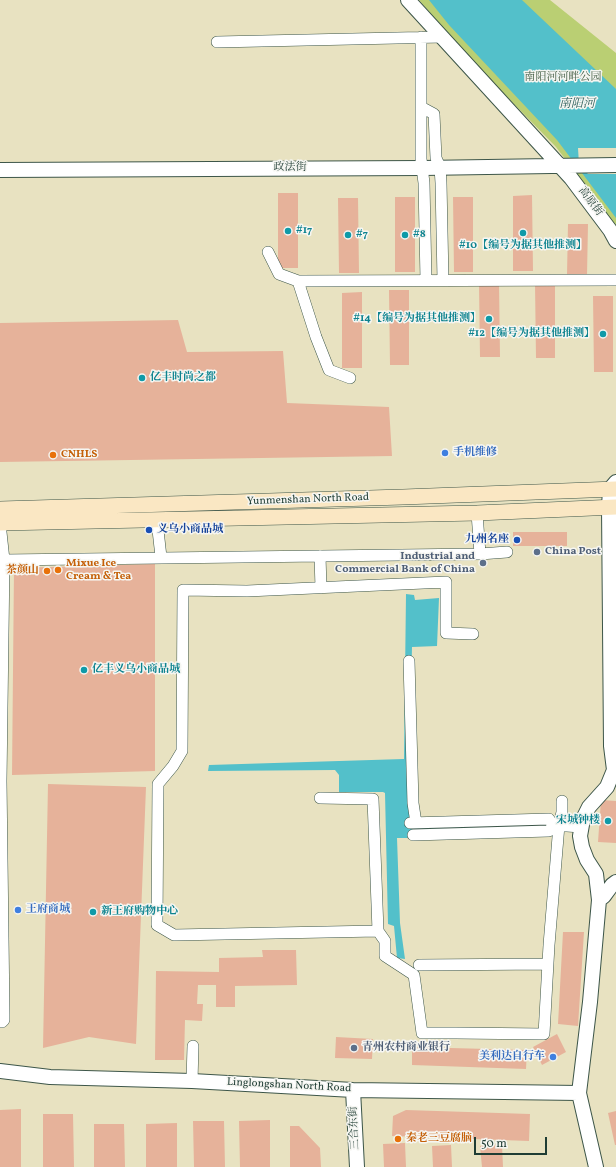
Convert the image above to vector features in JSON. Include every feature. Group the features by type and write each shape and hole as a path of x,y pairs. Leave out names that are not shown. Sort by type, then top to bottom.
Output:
{"main road":[{"name":"Yunmenshan North Road","path":"0,509 403,497 614,487"},
{"name":"Yunmenshan North Road","path":"0,524 157,521 613,507"}],"street":[{"name":"高原街","path":"408,0 560,165 590,201 616,241"},
{"path":"217,42 442,36"},
{"path":"421,37 421,158 423,168 426,280"},
{"path":"421,107 434,114 436,158 440,167 441,183 443,280"},
{"name":"政法街","path":"0,170 423,168 616,165"},
{"path":"268,252 279,274 298,281 616,280"},
{"path":"298,281 316,337 329,370 350,378"},
{"path":"596,1167 579,1093 590,1002 599,900 596,874 587,860 582,848 580,836 581,827 589,807 607,787 615,771 611,746 614,487"},
{"path":"477,512 480,554"},
{"path":"157,521 161,557"},
{"path":"0,524 4,560 1,781 4,1020 0,1022"},
{"path":"4,560 480,554 507,552"},
{"path":"320,556 321,588"},
{"path":"378,931 174,935 157,925 158,784 173,766 182,751 183,590 247,591 446,582 446,633 473,634"},
{"path":"409,661 413,823 549,819 556,825 581,827"},
{"path":"320,798 373,799 378,931 385,941 385,956 414,975 422,1033 544,1034 556,825 562,812 562,801"},
{"path":"413,835 549,831 556,825"},
{"path":"599,900 616,882"},
{"path":"419,965 548,964"},
{"path":"192,1081 193,1046"},
{"name":"Linglongshan North Road","path":"0,1071 50,1077 192,1081 353,1090 579,1093"},
{"name":"三合东街","path":"353,1090 357,1167"}],"green space":[{"name":"南阳河","path":"419,0 550,0 616,53 616,226 556,147 471,60"}],"water":[{"name":"南阳河","path":"429,0 522,0 616,89 616,218 557,140 449,25"},
{"path":"406,594 414,595 415,600 439,598 437,646 412,647 408,808 413,826 547,823 548,826 416,830 407,838 397,838 400,923 405,959 397,958 394,926 388,924 385,793 339,792 339,775 335,770 208,771 209,765 404,759"}],"pier":[{"path":"578,148 616,148 616,174 588,174 579,165"}],"building":[{"name":"#17","path":"278,193 298,193 298,268 278,268"},
{"name":"#10【编号为据其他推测】","path":"532,195 533,271 513,271 513,196"},
{"name":"#8","path":"395,197 415,197 415,272 395,272"},
{"path":"453,197 473,197 473,272 454,272"},
{"name":"#7","path":"338,198 358,198 359,273 339,273"},
{"path":"568,224 588,224 587,275 567,275"},
{"name":"#14【编号为据其他推测】","path":"499,281 500,357 480,357 479,282"},
{"path":"555,282 555,358 536,358 535,283"},
{"path":"389,290 409,290 409,365 390,365"},
{"path":"362,292 362,368 342,368 342,293"},
{"name":"#12【编号为据其他推测】","path":"593,296 613,296 613,372 594,372"},
{"name":"亿丰时尚之都","path":"178,320 187,352 283,351 287,403 389,407 392,456 0,462 0,323"},
{"path":"513,532 567,532 567,546 513,546"},
{"name":"亿丰义乌小商品城","path":"155,564 155,771 12,775 14,568"},
{"name":"新王府购物中心","path":"48,784 146,787 136,1044 89,1037 43,1048"},
{"name":"宋城钟楼","path":"601,800 616,801 616,843 598,842"},
{"path":"563,932 584,932 578,1026 558,1024"},
{"path":"262,950 296,950 297,985 235,986 235,1007 216,1007 216,985 198,985 197,1004 203,1004 202,1021 185,1020 184,1060 155,1060 156,971 219,972 219,958 263,957"},
{"path":"557,1034 566,1052 542,1065 533,1047"},
{"path":"336,1037 373,1039 372,1059 335,1058"},
{"path":"412,1047 527,1050 526,1069 412,1065"},
{"path":"21,1109 21,1167 0,1167 0,1110"},
{"path":"406,1110 530,1114 529,1141 392,1136 393,1116"},
{"path":"616,1111 616,1145 615,1145 608,1113"},
{"path":"43,1114 73,1114 74,1167 43,1167"},
{"path":"270,1120 270,1167 240,1167 239,1121"},
{"path":"193,1121 224,1121 225,1167 194,1167"},
{"path":"177,1123 177,1167 146,1167 146,1124"},
{"path":"94,1124 124,1124 125,1167 94,1167"},
{"path":"290,1126 299,1126 320,1148 321,1167 290,1167"},
{"path":"405,1143 406,1167 384,1167 383,1144"},
{"path":"451,1145 452,1167 433,1167 432,1146"},
{"path":"502,1145 503,1167 482,1167 480,1146"}],"place":[{"name":"#17","path":"288,231"},
{"name":"#10【编号为据其他推测】","path":"523,233"},
{"name":"#7","path":"348,235"},
{"name":"#8","path":"405,235"},
{"name":"#14【编号为据其他推测】","path":"489,319"},
{"name":"#12【编号为据其他推测】","path":"603,334"},
{"name":"亿丰时尚之都","path":"142,378"},
{"name":"手机维修","path":"445,453"},
{"name":"CNHLS","path":"53,455"},
{"name":"义乌小商品城","path":"149,530"},
{"name":"九州名座","path":"517,540"},
{"name":"China Post","path":"537,552"},
{"name":"Industrial and Commercial Bank of China","path":"483,563"},
{"name":"Mixue Ice Cream & Tea","path":"58,570"},
{"name":"茶颜山","path":"47,571"},
{"name":"亿丰义乌小商品城","path":"84,670"},
{"name":"宋城钟楼","path":"608,821"},
{"name":"王府商城","path":"18,910"},
{"name":"新王府购物中心","path":"93,912"},
{"name":"青州农村商业银行","path":"354,1048"},
{"name":"美利达自行车","path":"553,1057"},
{"name":"秦老三豆腐脑","path":"398,1139"}],"park label":[{"name":"南阳河河畔公园","path":"563,78"}]}
